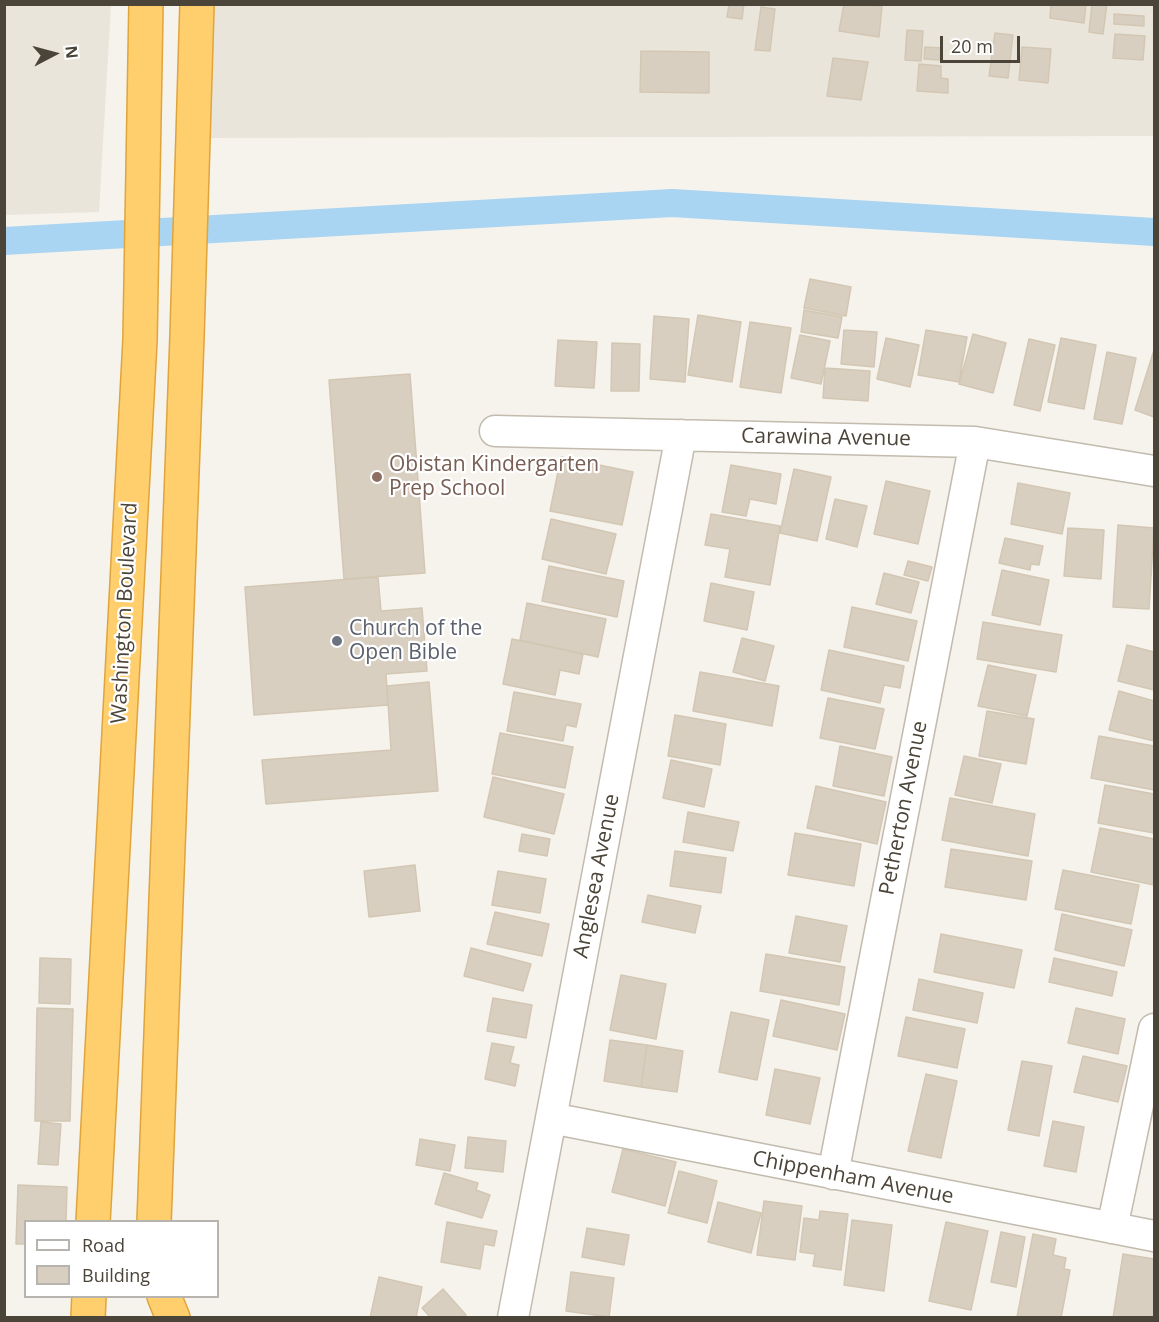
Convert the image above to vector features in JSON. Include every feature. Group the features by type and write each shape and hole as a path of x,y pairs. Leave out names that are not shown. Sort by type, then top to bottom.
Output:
{"highway":[{"name":"Washington Boulevard","path":"93,1220 140,340 141,165 146,4"},
{"path":"156,1212 188,337 197,4"},
{"path":"88,1317 89,1298"},
{"path":"150,1317 151,1298"},
{"path":"165,1298 173,1317"}],"street":[{"name":"Carawina Avenue","path":"495,431 975,442 1155,471"},
{"name":"Anglesea Avenue","path":"513,1317 681,435"},
{"name":"Petherton Avenue","path":"833,1174 975,442"},
{"path":"1112,1228 1155,1029"},
{"name":"Chippenham Avenue","path":"551,1118 1155,1236"}],"shaded area":[{"path":"4,5 111,5 99,212 5,215"},
{"path":"204,5 1154,5 1154,136 205,138"}],"building":[{"path":"729,4 744,4 742,19 727,17"},
{"path":"844,4 882,6 879,37 839,31"},
{"path":"1051,4 1086,4 1084,23 1050,18"},
{"path":"1092,4 1107,4 1103,34 1089,32"},
{"path":"761,7 775,9 770,51 755,50"},
{"path":"1114,14 1144,16 1144,26 1114,24"},
{"path":"907,30 923,31 921,61 905,60"},
{"path":"995,33 1013,35 1008,78 989,76"},
{"path":"1115,34 1145,36 1143,60 1113,58"},
{"path":"925,47 941,48 940,60 924,59"},
{"path":"1022,47 1051,49 1048,83 1019,80"},
{"path":"641,51 709,52 709,93 640,92"},
{"path":"833,58 868,62 861,100 827,96"},
{"path":"919,64 941,66 941,78 948,79 948,93 917,91"},
{"path":"810,279 851,287 846,316 804,308"},
{"path":"804,310 842,317 838,338 801,332"},
{"path":"698,315 741,322 732,382 688,375"},
{"path":"654,316 689,319 685,382 650,379"},
{"path":"750,322 791,328 781,393 740,387"},
{"path":"844,330 877,332 874,367 841,364"},
{"path":"926,330 967,337 959,382 918,375"},
{"path":"973,334 1006,343 993,393 959,384"},
{"path":"800,335 830,341 821,384 791,378"},
{"path":"886,338 919,345 910,387 877,379"},
{"path":"1061,338 1096,345 1084,409 1048,402"},
{"path":"1029,339 1055,345 1040,411 1014,405"},
{"path":"558,340 597,342 594,388 555,386"},
{"path":"612,343 640,344 639,391 611,391"},
{"path":"1154,350 1154,417 1135,410"},
{"path":"1107,352 1136,358 1122,424 1094,419"},
{"path":"825,368 870,371 868,401 823,398"},
{"name":"Obistan Kindergarten Prep School","path":"410,374 425,573 344,579 329,380"},
{"path":"561,457 633,472 622,525 550,511"},
{"path":"731,465 781,474 776,504 750,499 746,516 722,512"},
{"path":"794,469 831,477 817,541 780,533"},
{"path":"886,481 930,491 918,544 874,534"},
{"path":"1018,483 1070,493 1062,534 1011,524"},
{"path":"835,499 867,506 857,547 826,539"},
{"path":"711,514 780,526 770,585 725,577 730,549 705,545"},
{"path":"551,519 616,534 606,574 542,559"},
{"path":"1118,525 1154,528 1149,609 1113,607"},
{"path":"1068,528 1104,530 1101,579 1064,576"},
{"path":"1005,538 1043,546 1039,565 1031,564 1030,570 999,563"},
{"path":"908,561 932,567 928,581 904,575"},
{"path":"549,566 624,581 617,617 542,601"},
{"path":"1002,570 1049,580 1040,625 992,615"},
{"path":"884,573 919,582 911,613 876,604"},
{"name":"Church of the Open Bible","path":"378,577 381,611 422,608 427,671 386,674 388,705 254,715 245,587"},
{"path":"711,583 754,592 747,630 704,621"},
{"path":"527,603 606,619 598,657 520,640"},
{"path":"852,607 917,621 908,661 844,647"},
{"path":"983,622 1062,635 1056,672 977,659"},
{"path":"742,638 774,646 765,681 733,672"},
{"path":"512,639 583,654 579,674 560,670 555,695 503,684"},
{"path":"1127,645 1154,652 1154,690 1118,681"},
{"path":"829,650 904,666 900,688 884,685 880,703 821,690"},
{"path":"988,665 1036,675 1027,716 978,706"},
{"path":"700,672 779,686 772,726 693,711"},
{"path":"429,682 438,791 266,804 262,760 391,750 387,686"},
{"path":"1119,691 1154,701 1154,741 1109,730"},
{"path":"514,692 581,704 576,727 566,725 563,741 507,731"},
{"path":"828,698 884,709 875,749 820,738"},
{"path":"987,711 1034,719 1026,764 979,756"},
{"path":"675,715 726,724 720,765 668,756"},
{"path":"500,733 573,747 565,788 492,774"},
{"path":"1099,736 1154,746 1154,790 1091,778"},
{"path":"840,746 892,757 884,796 833,786"},
{"path":"964,756 1001,764 992,803 955,795"},
{"path":"671,760 712,769 704,807 663,798"},
{"path":"493,777 564,794 554,834 484,817"},
{"path":"1105,785 1154,794 1154,833 1098,823"},
{"path":"816,786 886,802 877,844 807,828"},
{"path":"950,798 1035,814 1028,856 942,840"},
{"path":"688,812 739,822 733,851 683,842"},
{"path":"1100,828 1154,839 1154,885 1091,872"},
{"path":"795,833 861,844 854,886 788,875"},
{"path":"522,834 550,839 547,856 519,851"},
{"path":"951,849 1032,861 1026,900 945,887"},
{"path":"675,851 726,858 721,893 670,886"},
{"path":"415,865 420,911 369,917 364,871"},
{"path":"1063,870 1139,885 1131,924 1055,909"},
{"path":"498,871 546,879 540,913 492,905"},
{"path":"648,895 701,906 695,933 642,922"},
{"path":"495,912 549,924 542,956 487,944"},
{"path":"1062,914 1132,930 1124,966 1055,950"},
{"path":"796,916 847,926 840,962 789,953"},
{"path":"941,934 1022,950 1014,988 934,972"},
{"path":"471,948 531,964 523,991 464,976"},
{"path":"766,954 845,967 839,1005 760,991"},
{"path":"40,958 71,959 70,1004 39,1003"},
{"path":"1054,958 1117,972 1112,996 1049,982"},
{"path":"621,975 666,984 656,1039 610,1030"},
{"path":"919,979 983,993 977,1023 913,1010"},
{"path":"493,998 532,1005 526,1038 487,1031"},
{"path":"781,1000 845,1014 837,1050 773,1036"},
{"path":"37,1008 73,1009 70,1121 35,1121"},
{"path":"1076,1008 1125,1019 1118,1054 1068,1043"},
{"path":"731,1012 769,1020 757,1080 719,1072"},
{"path":"906,1017 965,1029 957,1068 898,1056"},
{"path":"610,1040 647,1045 641,1087 604,1081"},
{"path":"492,1043 514,1047 510,1063 519,1065 515,1086 485,1079"},
{"path":"647,1045 683,1051 677,1092 641,1087"},
{"path":"1083,1056 1127,1066 1118,1102 1074,1092"},
{"path":"1022,1061 1052,1066 1039,1136 1008,1130"},
{"path":"775,1069 820,1078 810,1124 766,1115"},
{"path":"926,1074 957,1081 941,1158 908,1151"},
{"path":"1053,1121 1084,1127 1076,1172 1044,1166"},
{"path":"41,1122 61,1124 58,1165 38,1164"},
{"path":"468,1137 506,1141 503,1172 465,1168"},
{"path":"420,1139 455,1145 450,1171 416,1165"},
{"path":"623,1149 676,1162 665,1206 612,1192"},
{"path":"679,1171 717,1181 707,1223 668,1213"},
{"path":"444,1173 478,1183 476,1190 490,1195 482,1218 435,1204"},
{"path":"18,1185 67,1187 66,1220 24,1220 24,1244 16,1244"},
{"path":"764,1201 802,1206 795,1260 757,1255"},
{"path":"718,1202 761,1213 751,1253 708,1242"},
{"path":"820,1211 848,1214 841,1270 813,1266 815,1254 800,1252 804,1218 819,1220"},
{"path":"852,1220 892,1225 884,1291 844,1285"},
{"path":"447,1222 497,1231 494,1246 484,1244 480,1269 441,1262"},
{"path":"946,1222 988,1231 971,1310 929,1301"},
{"path":"587,1228 629,1235 624,1265 582,1257"},
{"path":"1001,1232 1025,1237 1016,1287 991,1282"},
{"path":"1033,1234 1056,1239 1053,1255 1066,1258 1064,1269 1070,1270 1061,1318 1017,1317"},
{"path":"1123,1254 1154,1259 1154,1318 1113,1318"},
{"path":"571,1272 614,1278 609,1317 566,1311"},
{"path":"379,1277 422,1287 416,1318 370,1318"},
{"path":"443,1289 466,1315 463,1318 431,1318 422,1308"}],"waterway":[{"path":"4,241 672,203 1154,232"}],"place":[{"name":"Obistan Kindergarten Prep School","path":"377,477"},
{"name":"Church of the Open Bible","path":"337,641"}]}
